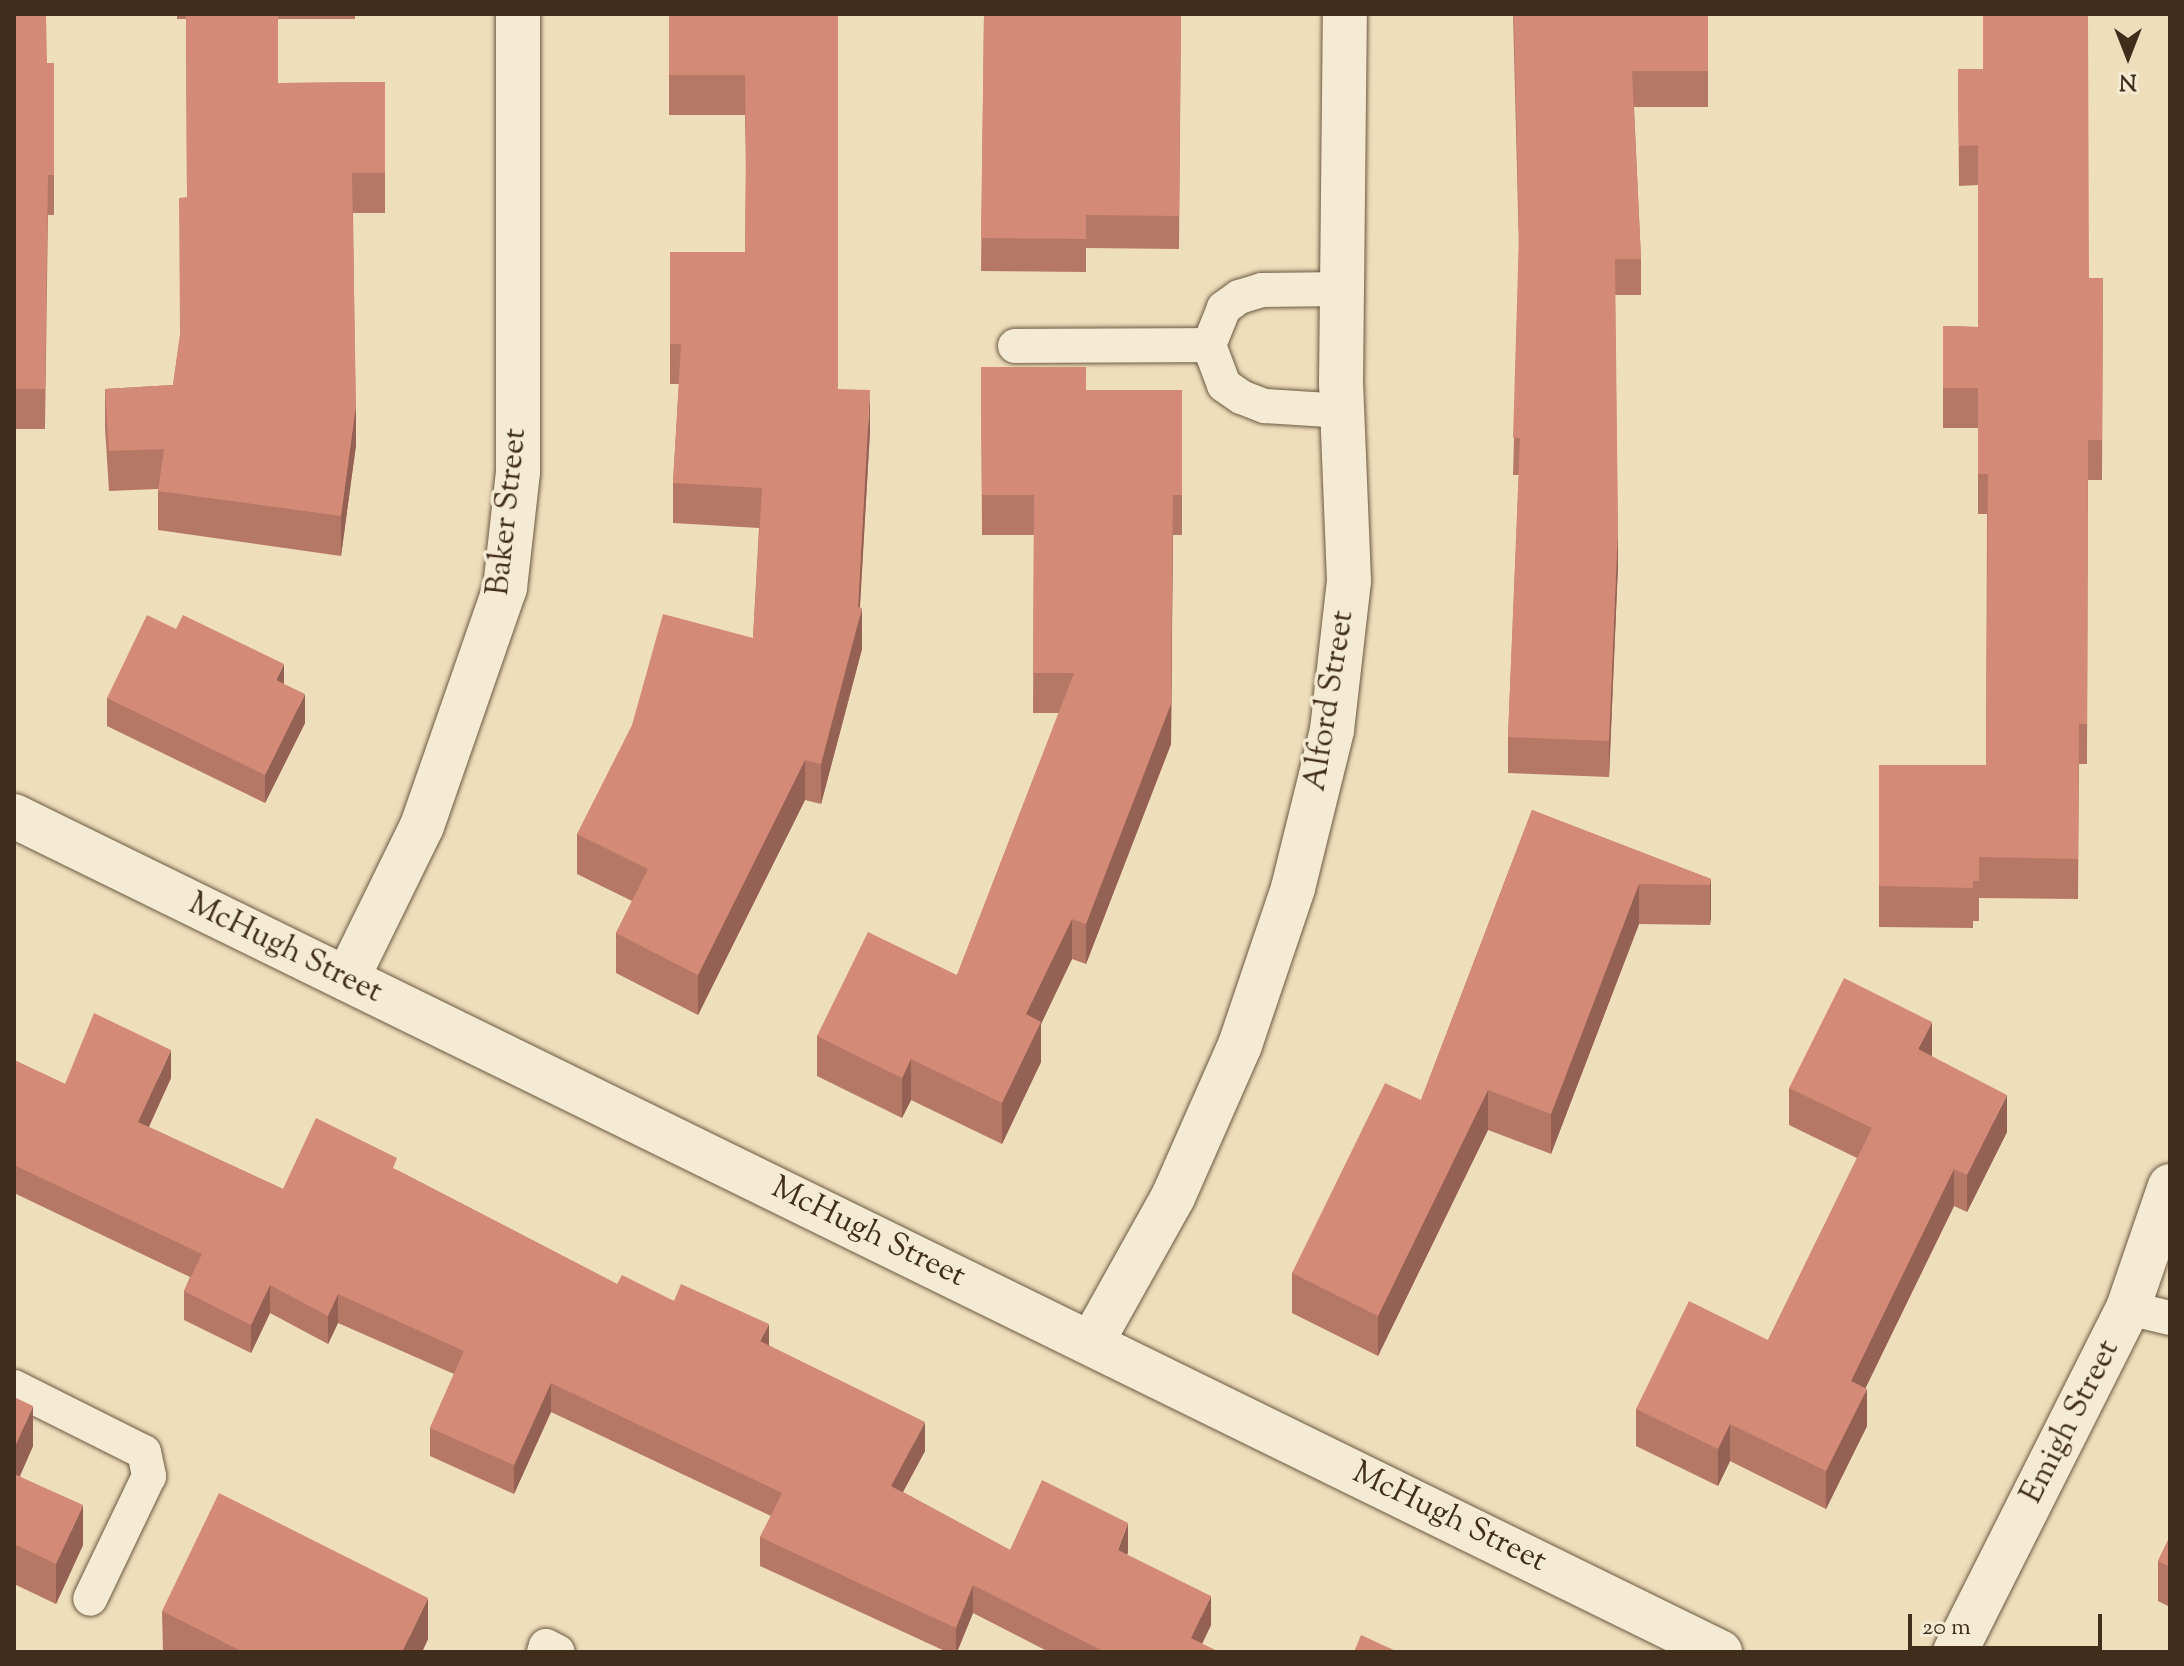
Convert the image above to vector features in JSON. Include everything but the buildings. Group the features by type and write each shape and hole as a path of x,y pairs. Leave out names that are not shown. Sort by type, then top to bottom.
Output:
{"street":[{"name":"Baker Street","path":"347,979 422,826 505,588 518,472 518,14"},
{"name":"Alford Street","path":"1092,1342 1179,1183 1240,1045 1293,888 1332,730 1349,581 1342,289 1345,14"},
{"name":"McHugh Street","path":"14,816 1720,1652"},
{"name":"Emigh Street","path":"1955,1652 2128,1308 2170,1186"}],"lane":[{"path":"1342,289 1262,290 1239,297 1224,308 1209,345 1224,385 1241,397 1265,406 1344,411"},
{"path":"1015,346 1209,345"},
{"path":"2128,1308 2170,1318"},
{"path":"14,1387 144,1452 149,1476 90,1599"},
{"path":"544,1652 546,1646 558,1652"}]}
